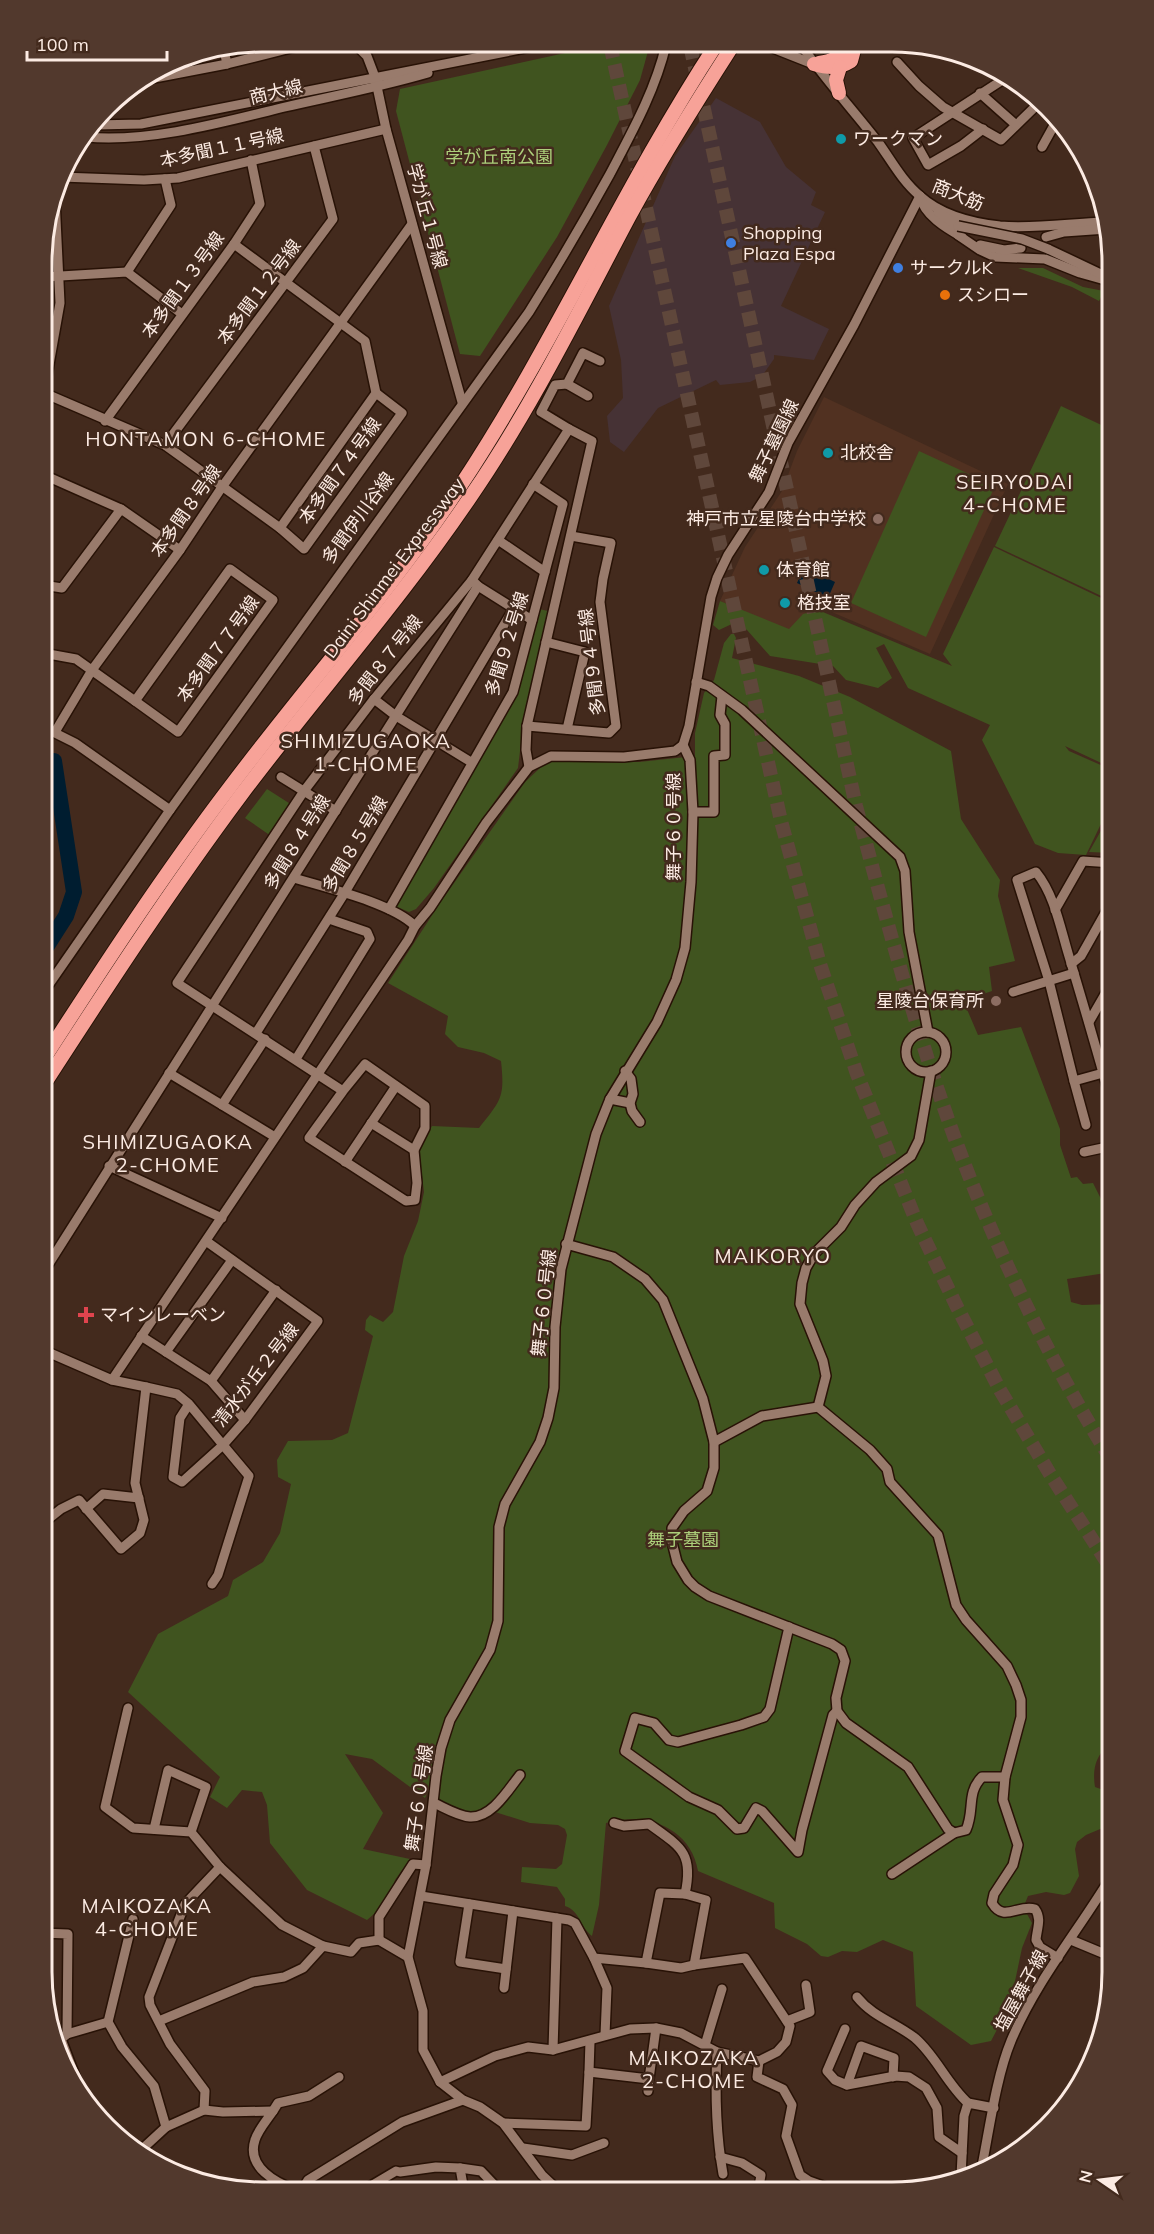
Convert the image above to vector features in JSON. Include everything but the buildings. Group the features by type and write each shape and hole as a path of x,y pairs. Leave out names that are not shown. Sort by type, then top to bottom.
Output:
{"highway":[{"name":"Daini Shinmei Expressway","path":"52,1046 199,828 398,574 460,487 505,416 650,152 712,52"},
{"name":"Daini Shinmei Expressway","path":"52,1072 143,933 211,837 274,752 410,584 472,495 557,355 630,216 693,107 728,52"},
{"path":"693,107 734,52"},
{"path":"828,68 841,52"},
{"path":"828,68 851,61 853,52"},
{"path":"828,68 836,80 839,93"}],"street":[{"name":"多聞伊川谷線","path":"52,980 170,810 529,312 580,230 646,105 664,52"},
{"path":"785,52 828,68"},
{"path":"809,52 828,68"},
{"path":"168,75 271,53"},
{"name":"学が丘１号線","path":"364,53 375,77 386,129 462,402"},
{"name":"商大線","path":"104,125 141,124 505,53"},
{"path":"225,56 227,64"},
{"name":"商大線","path":"94,138 107,139 194,129 378,88 470,60"},
{"path":"897,62 943,107 1001,140 1033,108"},
{"path":"983,129 961,146 928,165 913,138 998,82"},
{"path":"839,93 901,175 923,199 980,250 996,257 1045,259 1080,273 1102,278"},
{"path":"980,93 1016,125"},
{"path":"1042,147 1052,128"},
{"name":"本多聞１１号線","path":"70,177 177,178 386,129"},
{"name":"本多聞１２号線","path":"165,445 333,219 314,146"},
{"name":"本多聞１３号線","path":"105,421 234,244 260,204 250,160"},
{"path":"127,272 171,205 165,178"},
{"name":"商大筋","path":"923,199 958,217 999,226 1097,222"},
{"name":"舞子墓園線","path":"683,745 689,726 711,597 717,578 728,555 769,492 788,443 923,199"},
{"path":"52,348 60,303 57,223"},
{"name":"本多聞８号線","path":"55,732 92,670 412,224"},
{"path":"958,230 1022,239 1048,249 1102,276"},
{"name":"商大筋","path":"958,230 986,248 1004,250 1021,248"},
{"path":"1046,237 1064,232 1098,230"},
{"path":"52,397 165,445 280,528 376,393 365,340 234,244"},
{"path":"52,276 127,272 182,314"},
{"path":"567,384 583,353 600,361"},
{"path":"529,767 526,750 527,726 592,441 541,412 555,385 567,384 588,396"},
{"name":"本多聞７４号線","path":"280,528 304,549 402,412 376,393"},
{"name":"多聞８４号線","path":"52,1258 396,716 498,540 569,429"},
{"path":"52,479 121,509 180,550"},
{"name":"多聞９２号線","path":"389,909 513,692 563,504 533,484"},
{"path":"52,586 62,588 121,509"},
{"name":"多聞９４号線","path":"527,726 609,733 616,726 600,602 611,543 571,536"},
{"path":"498,540 545,572"},
{"name":"本多聞７７号線","path":"52,655 76,659 178,732 273,600 230,569 135,701"},
{"path":"475,583 532,620"},
{"name":"多聞８７号線","path":"213,1006 177,983 304,792 374,699 475,583"},
{"name":"多聞８５号線","path":"256,1033 329,919 514,608"},
{"path":"546,642 585,652 567,729"},
{"path":"696,682 709,686 742,710 900,858 905,871 909,932 928,1032"},
{"path":"693,812 714,812 714,756 725,755 725,724 720,715 722,696"},
{"path":"374,699 396,716 471,762"},
{"path":"52,731 75,743 170,810"},
{"path":"112,1380 408,940 415,926 430,908 486,823 529,767 551,756 624,757 675,751 683,745"},
{"name":"舞子６０号線","path":"549,2182 503,2123 480,2107 464,2100 440,2082 423,2050 423,2011 408,1957 426,1865 441,1748 450,1720 490,1650 498,1621 499,1537 505,1504 540,1442 548,1418 554,1388 555,1327 561,1269 596,1134 610,1099 625,1071 657,1022 676,980 685,948 691,882 693,812 690,759 683,745"},
{"path":"281,777 336,811"},
{"path":"1055,910 1083,861 1102,862"},
{"path":"1086,1125 1049,981 1017,879 1036,872 1045,883 1102,1059"},
{"path":"294,878 389,909 408,919 415,926"},
{"path":"296,1059 370,939 367,932 329,919"},
{"path":"1013,992 1049,981 1073,969 1102,920"},
{"path":"1089,1022 1102,1000"},
{"path":"213,1006 343,1091"},
{"path":"922,1032 938,1036 946,1050 941,1065 931,1071 919,1070 907,1058 907,1046 913,1037 922,1032"},
{"path":"222,1105 265,1039"},
{"path":"365,1064 396,1086 425,1106 425,1128 414,1150 417,1183 415,1200 406,1201 309,1138 365,1064"},
{"path":"625,1071 631,1079 632,1111 640,1122"},
{"path":"819,1407 826,1376 823,1361 800,1304 806,1268 814,1254 841,1227 855,1205 876,1182 911,1156 919,1140 931,1071"},
{"path":"169,1073 276,1137"},
{"path":"1074,1081 1102,1076"},
{"path":"345,1162 396,1086"},
{"path":"610,1099 630,1103"},
{"path":"371,1124 414,1150"},
{"path":"1084,1152 1101,1148"},
{"path":"109,1166 222,1218"},
{"name":"清水が丘２号線","path":"189,1404 180,1418 173,1477 182,1482 245,1420 318,1320 206,1241"},
{"path":"566,1244 613,1257 645,1279 663,1300 703,1399 714,1442 714,1468 707,1491 684,1511 672,1528 672,1542 677,1562 695,1587 709,1596 832,1644 841,1650 845,1661 836,1698 837,1711 846,1723 908,1767 948,1829 954,1833"},
{"path":"166,1352 232,1260"},
{"path":"211,1381 276,1290"},
{"path":"141,1336 211,1381 245,1420"},
{"path":"52,1354 112,1380 177,1394 189,1404 249,1476 218,1575 212,1584"},
{"path":"52,1516 79,1500 121,1549 140,1533 144,1520 135,1483 146,1387"},
{"path":"714,1442 762,1416 819,1407 870,1450 886,1469 890,1482 938,1535 956,1605 966,1620 1007,1666 1021,1700 1021,1717 1005,1777 1003,1800 1018,1845 1013,1865 994,1894 992,1903 997,1911 1004,1914 1027,1907 1035,1909 1039,1914 1036,1940 1040,1947 1058,1958"},
{"path":"86,1509 103,1494 138,1498"},
{"path":"789,1627 770,1709 764,1717 678,1742 669,1740 654,1723 636,1718 625,1752 689,1797 718,1810 737,1829 744,1828 756,1808 798,1852 833,1715 837,1711"},
{"path":"128,1708 105,1807 133,1828 191,1832 220,1867 282,1925 323,1946 351,1952 359,1943 379,1940 408,1957"},
{"path":"154,1829 168,1770 206,1787 191,1832"},
{"path":"434,1803 468,1817 477,1817 493,1808 520,1776"},
{"path":"892,1874 954,1833 966,1830 970,1822 974,1785 982,1776 1005,1777"},
{"path":"614,1823 624,1826 650,1824 680,1848 687,1860 690,1872 685,1894"},
{"name":"舞子６０号線","path":"379,1940 379,1917 412,1864 426,1865"},
{"path":"204,2110 205,2091 170,2044 150,2005 149,1996 184,1904 220,1867"},
{"path":"646,1963 660,1893 685,1894 706,1900 694,1965"},
{"name":"塩屋舞子線","path":"983,2160 1010,2042 1034,1995 1101,1894"},
{"path":"421,1896 569,1920 575,1923 607,1988 605,2035"},
{"path":"470,1904 460,1962 506,1970"},
{"path":"504,1989 513,1911"},
{"path":"553,2050 557,1918"},
{"path":"133,1919 108,2022 122,2047 154,2086 166,2127"},
{"path":"52,1933 68,1934 64,2036 68,2050"},
{"path":"1071,1940 1101,1952"},
{"path":"159,2021 253,1982 284,1977 303,1968 323,1946"},
{"path":"440,2082 506,2053 528,2047 553,2050 630,2029 656,2028 681,2033 717,2052 759,2061 777,2052 786,2042 790,2026 745,1958 681,1968 594,1958"},
{"path":"787,2021 810,2012 806,1985"},
{"path":"705,2045 722,1989"},
{"path":"858,1997 875,2014 915,2038 940,2068 955,2091 968,2103 994,2108"},
{"path":"64,2036 108,2022"},
{"path":"648,2091 656,2028"},
{"path":"845,2029 827,2071 835,2080 847,2085 893,2077 909,2077 926,2088 937,2108 939,2137 962,2153"},
{"path":"503,2123 586,2126 590,2041"},
{"path":"847,2085 861,2046 894,2058 893,2077"},
{"path":"717,2052 716,2085 723,2174"},
{"path":"759,2061 757,2077 783,2089 792,2104 786,2136 800,2175 812,2182"},
{"path":"589,2072 649,2079"},
{"path":"273,2182 260,2168 254,2155 254,2140 278,2103 309,2096 339,2077"},
{"path":"307,2182 402,2122 464,2100"},
{"path":"961,2169 964,2115 968,2103"},
{"path":"146,2145 166,2127 204,2110 273,2111"},
{"path":"523,2148 572,2155 604,2143"},
{"path":"720,2157 742,2163 761,2175 760,2182"},
{"path":"377,2182 396,2171 436,2167 481,2171 491,2182"},
{"path":"460,2168 462,2182"}],"shaded area":[{"path":"716,98 760,122 786,167 816,192 811,205 825,212 781,306 829,329 814,360 774,355 774,359 762,376 750,382 720,385 716,380 658,408 624,452 610,442 607,416 623,398 621,360 609,306 675,156"},
{"name":"神戸市立星陵台中学校","path":"824,397 1008,484 930,654 820,607 804,639 720,601 745,547 782,491 797,451"}],"green space":[{"name":"学が丘南公園","path":"648,52 640,80 557,237 480,356 460,354 396,111 400,89 567,53"},
{"path":"1018,268 1043,268 1083,287 1102,291 1102,295 1099,301 1072,287"},
{"path":"1061,406 1102,425 1102,596 995,546"},
{"path":"919,451 995,486 926,637 851,603"},
{"path":"994,547 1102,598 1102,763 1065,746 1069,751 1102,765 1102,822 1086,855 1058,853 1035,844 982,740 990,725 908,688 884,644 876,648 892,678 878,688 846,680 833,666 770,656 747,630 734,623 719,630 713,625 720,601 789,629 803,614 818,610 952,666 943,654"},
{"path":"539,609 548,611 524,717 518,768 434,888 416,909 409,912 395,906 495,732"},
{"name":"舞子墓園","path":"731,634 734,634 736,638 732,658 799,676 850,697 951,751 961,819 1000,880 998,896 1015,961 989,967 992,991 966,1000 966,1007 978,1035 1021,1027 1060,1129 1060,1145 1071,1178 1077,1177 1083,1184 1093,1183 1101,1200 1101,1274 1067,1279 1071,1302 1082,1305 1101,1304 1101,1753 1095,1765 1094,1778 1095,1787 1101,1789 1101,1829 1077,1842 1075,1849 1079,1876 1070,1893 1064,1895 1046,1892 1028,1896 1021,1913 1027,1914 1032,1923 1022,1948 1010,2005 991,2041 971,2045 916,2006 913,1952 883,1940 857,1952 842,1951 828,1957 821,1956 807,1944 775,1928 774,1903 698,1871 694,1856 686,1843 664,1826 636,1819 606,1823 599,1905 592,1936 577,1915 565,1906 565,1899 557,1887 521,1882 522,1867 556,1869 562,1864 567,1835 565,1829 558,1825 530,1823 495,1812 470,1815 437,1801 432,1784 425,1798 372,1759 345,1754 383,1813 363,1849 410,1859 395,1880 389,1901 367,1920 307,1890 270,1843 267,1805 262,1792 242,1790 227,1808 210,1797 220,1777 128,1692 158,1634 228,1596 233,1580 263,1562 280,1533 291,1484 278,1477 277,1460 288,1441 332,1440 348,1433 373,1336 365,1330 366,1320 370,1315 383,1322 393,1312 404,1256 418,1221 424,1192 419,1151 432,1126 479,1128 500,1098 502,1091 501,1061 484,1053 458,1047 445,1034 448,1016 388,983 440,903 525,782 540,768 551,762 639,762 695,756 695,733 704,693 714,680 724,643"},
{"path":"267,789 292,805 271,836 245,818"},
{"path":"1102,829 1102,853 1089,852"}],"water":[{"path":"804,567 835,582 828,598 797,583"}],"waterway":[{"path":"52,938 66,916 74,892 54,761"}],"tunnel":[{"path":"612,52 781,821 820,964 857,1074 917,1223 956,1305 1000,1390 1101,1553"},
{"path":"692,52 856,806 910,1001 958,1146 991,1228 1056,1363 1101,1444"}],"place":[{"name":"ワークマン","path":"841,139"},
{"name":"Shopping Plaza Espa","path":"731,243"},
{"name":"サークルK","path":"898,268"},
{"name":"スシロー","path":"945,295"},
{"name":"北校舎","path":"828,453"},
{"name":"神戸市立星陵台中学校","path":"878,519"},
{"name":"体育館","path":"764,570"},
{"name":"格技室","path":"785,603"},
{"name":"星陵台保育所","path":"996,1001"},
{"name":"マインレーベン","path":"86,1315"}],"district":[{"name":"HONTAMON 6-CHOME","path":"206,439"},
{"name":"SEIRYODAI 4-CHOME","path":"1015,494"},
{"name":"SHIMIZUGAOKA 1-CHOME","path":"366,752"},
{"name":"SHIMIZUGAOKA 2-CHOME","path":"168,1154"},
{"name":"MAIKORYO","path":"773,1256"},
{"name":"MAIKOZAKA 4-CHOME","path":"147,1918"},
{"name":"MAIKOZAKA 2-CHOME","path":"694,2070"}]}
